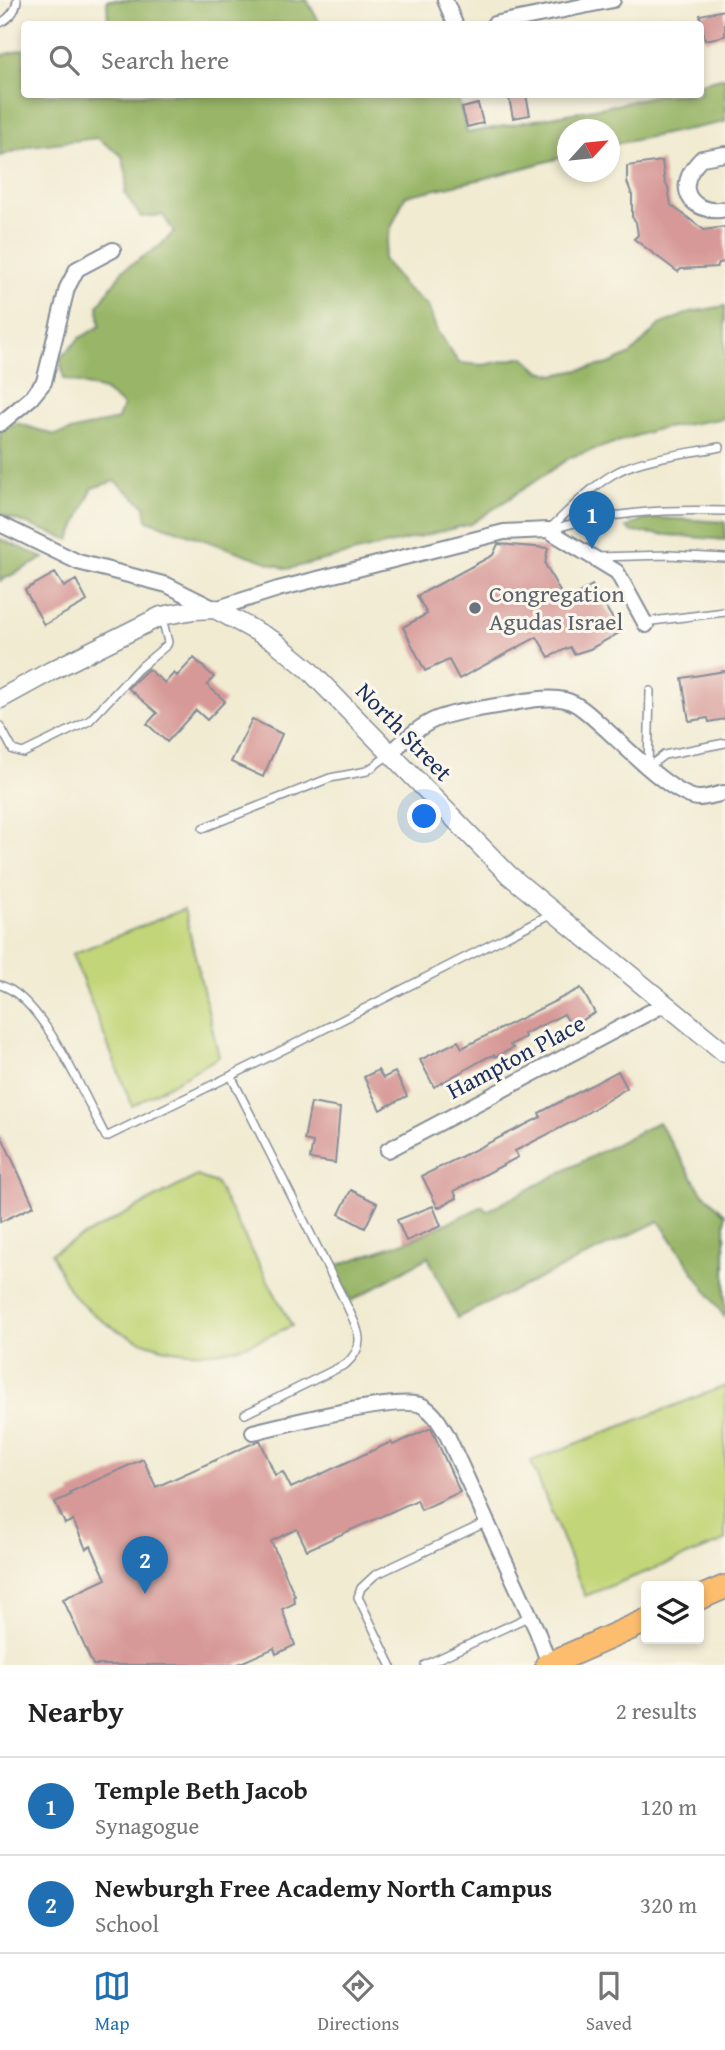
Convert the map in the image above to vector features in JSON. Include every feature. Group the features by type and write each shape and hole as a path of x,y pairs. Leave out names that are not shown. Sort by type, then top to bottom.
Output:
{"highway":[{"path":"704,1596 725,1587"},
{"path":"548,1665 641,1623"}],"street":[{"path":"445,0 455,21"},
{"path":"509,21 613,0"},
{"path":"725,154 702,158 694,166 688,179 687,190 693,201 703,208 711,211 725,209"},
{"path":"0,424 31,398 44,382 67,288 76,269 113,250"},
{"name":"North Street","path":"0,524 78,562 167,585 274,641 308,669 509,876 725,1053"},
{"path":"0,699 161,617 215,609 278,589 504,532 548,530 617,572 645,624"},
{"path":"391,753 414,730 429,721 458,712 552,698 568,701 586,712 680,791 698,798 725,793"},
{"name":"Hampton Place","path":"388,1150 665,1004"},
{"path":"253,1432 348,1411 407,1402 422,1405 436,1417 447,1435 530,1615 548,1665"}],"lane":[{"path":"0,23 10,17 17,0"},
{"path":"548,530 586,495 618,471 634,465 720,447"},
{"path":"548,530 587,519 641,510 725,511"},
{"path":"593,557 669,555 725,558"},
{"path":"645,624 725,612"},
{"path":"0,726 13,750 23,753 89,721 136,670 167,645 161,617"},
{"path":"648,766 650,691"},
{"path":"648,766 664,755 725,743"},
{"path":"202,828 330,778 367,771 391,753"},
{"path":"0,985 9,988 46,1024 106,1137 554,912"},
{"path":"231,1076 352,1316 360,1342 356,1354 346,1364 245,1414"},
{"path":"391,1665 358,1597 361,1588 375,1575 487,1522"},
{"path":"425,1665 530,1615"}],"green space":[{"path":"107,0 307,0 318,21 108,21"},
{"path":"21,50 21,98 458,98 467,133 645,98 704,98 704,82 725,77 725,122 620,143 620,119 557,119 557,159 405,196 391,228 383,259 404,286 428,306 437,331 459,363 483,365 524,357 538,370 554,375 609,364 631,354 659,325 691,312 725,306 725,418 654,430 571,457 471,524 287,569 147,520 145,506 115,481 92,488 70,540 0,514 0,429 17,423 55,435 118,419 123,405 104,390 64,379 60,358 80,338 100,326 98,306 123,270 161,245 174,232 163,215 141,217 125,194 127,177 122,156 97,138 30,146 0,156 0,56"},
{"path":"657,518 725,522 725,540 633,532 626,528 640,521"},
{"path":"0,539 44,558 0,581"},
{"path":"184,909 219,1057 132,1106 72,954"},
{"path":"658,1122 701,1191 725,1214 725,1318 659,1221 457,1318 428,1257 351,1301 335,1266 413,1239 483,1206 487,1211"},
{"path":"197,1176 216,1183 292,1326 236,1348 214,1352 170,1349 148,1344 108,1324 90,1311 67,1286 51,1253"},
{"path":"725,1386 725,1541 585,1596 531,1461"}],"building":[{"path":"725,10 725,36 705,40 704,21 701,21 700,15"},
{"path":"509,98 527,98 530,115 513,118"},
{"path":"478,104 483,123 467,127 462,108"},
{"path":"662,161 671,205 704,230 725,227 725,262 719,263 717,267 681,269 678,272 634,239 638,235 636,222 632,217 632,195 627,182 627,166"},
{"path":"498,544 548,548 545,564 565,601 592,585 621,632 590,649 574,654 570,647 549,657 537,637 459,679 449,660 425,671 403,627 427,614 417,596 493,555"},
{"path":"55,573 64,587 76,580 87,601 44,625 25,590"},
{"path":"194,658 214,677 207,685 225,701 207,720 196,710 167,742 147,724 157,713 128,688 148,669 165,683 174,673 177,676"},
{"path":"725,671 725,719 709,722 708,718 689,721 682,678"},
{"path":"252,719 282,734 263,777 231,762"},
{"path":"581,988 595,1013 571,1026 564,1014 524,1034 525,1037 510,1045 513,1048 495,1057 488,1057 434,1087 420,1060 458,1041 462,1048"},
{"path":"378,1070 383,1078 395,1072 407,1096 380,1110 364,1077"},
{"path":"618,1071 627,1088 574,1121 515,1151 518,1157 454,1191 457,1198 438,1208 422,1176 541,1117 539,1113"},
{"path":"311,1103 340,1108 335,1163 310,1159 313,1142 304,1140"},
{"path":"0,1133 34,1206 0,1222"},
{"path":"351,1190 377,1203 365,1228 339,1214"},
{"path":"433,1206 441,1226 406,1241 397,1220"},
{"path":"431,1428 460,1492 421,1510 417,1500 307,1550 297,1529 271,1541 295,1596 295,1603 282,1609 295,1645 276,1654 274,1648 236,1665 93,1665 63,1599 106,1579 91,1546 86,1549 73,1520 65,1524 55,1502 71,1495 70,1492 143,1459 156,1487 260,1440 275,1475 283,1472 291,1488 391,1442 393,1445"}],"place":[{"name":"Temple Beth Jacob","path":"592,549"},
{"name":"Congregation Agudas Israel","path":"475,608"},
{"name":"Newburgh Free Academy North Campus","path":"145,1594"}]}
